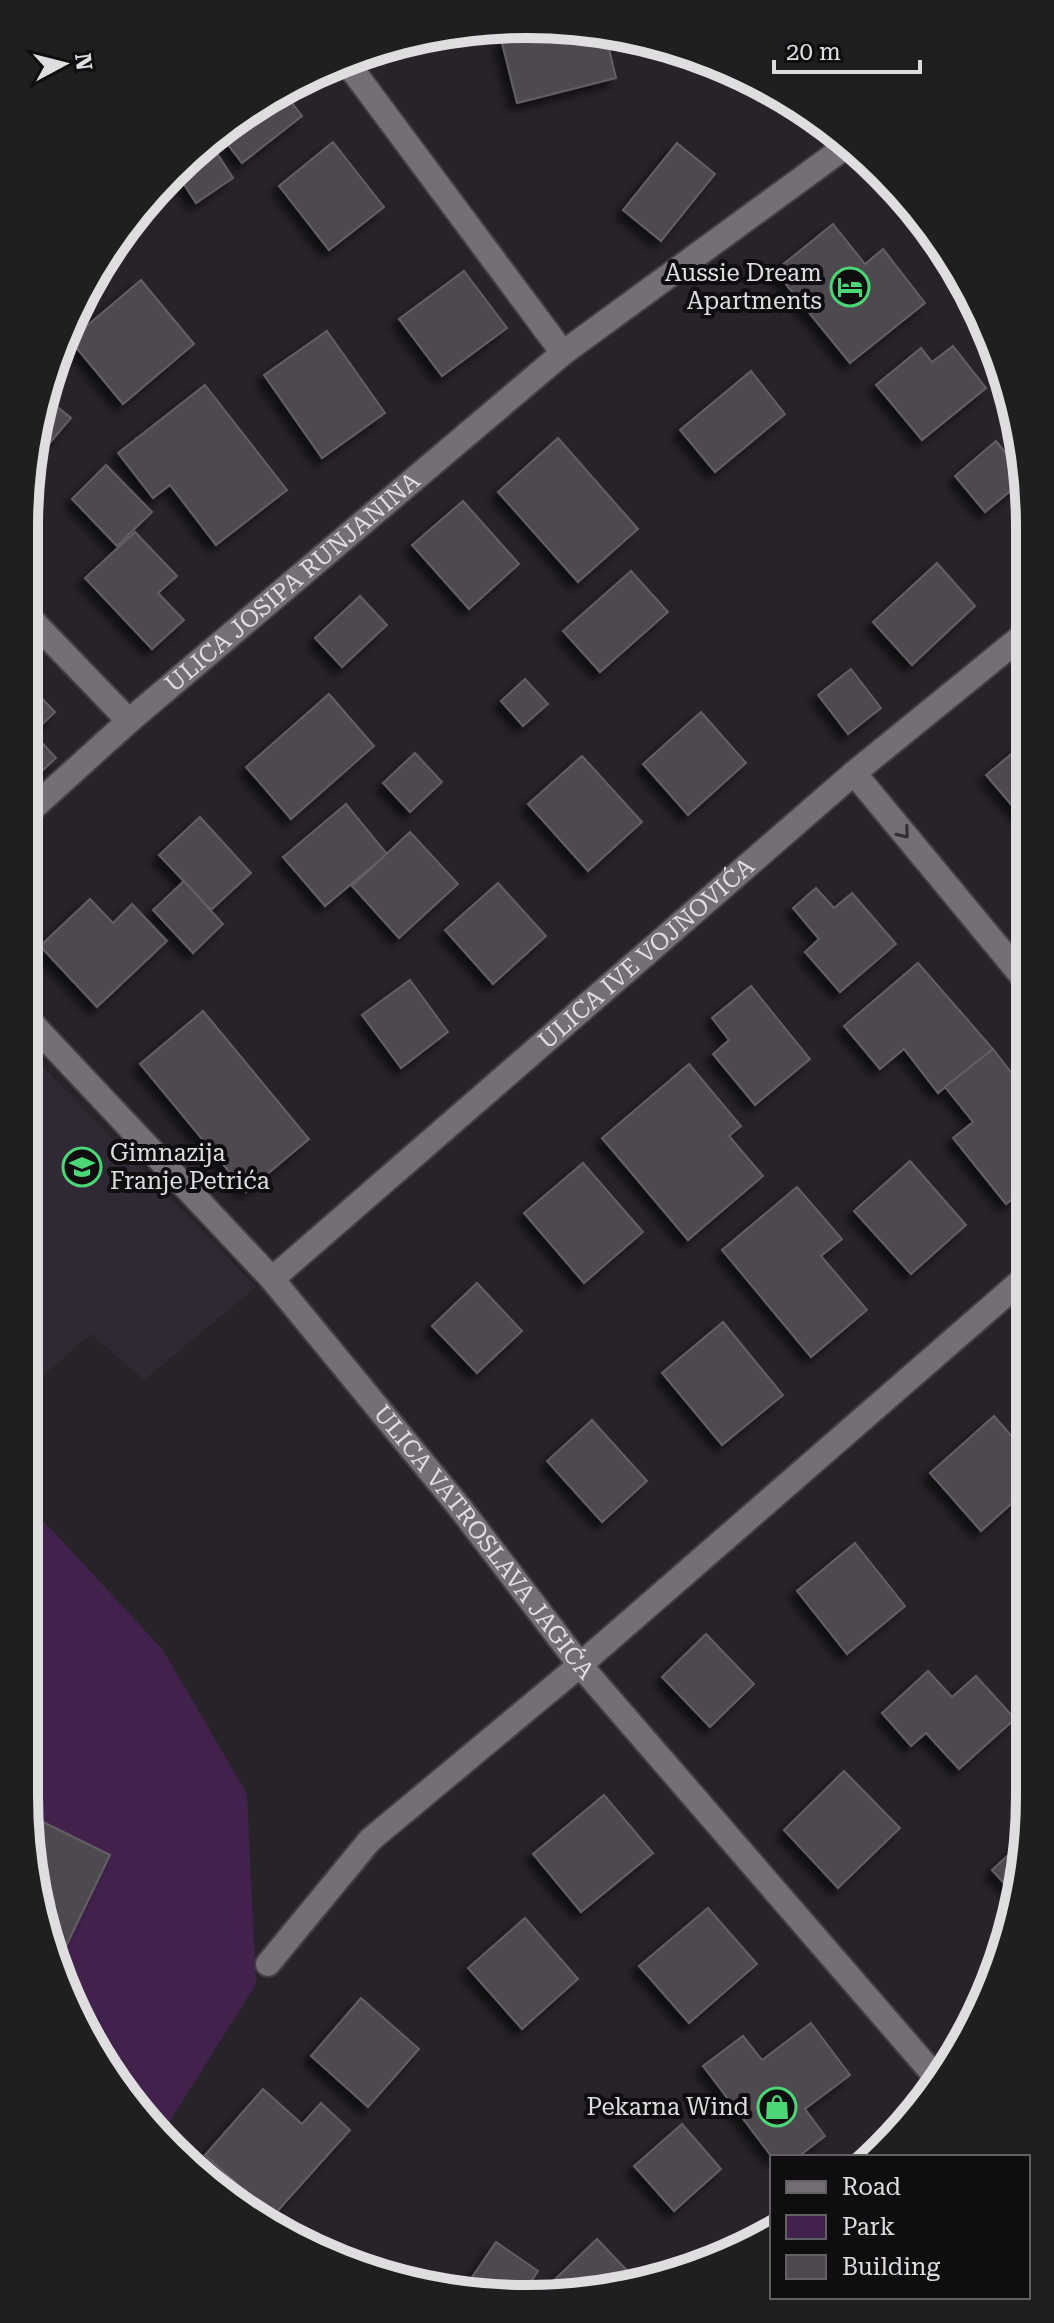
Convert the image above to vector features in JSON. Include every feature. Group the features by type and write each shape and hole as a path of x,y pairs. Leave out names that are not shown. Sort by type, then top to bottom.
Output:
{"street":[{"path":"353,70 563,353"},
{"name":"ULICA JOSIPA RUNJANINA","path":"38,803 129,721 563,353 839,151"},
{"path":"38,627 129,721"},
{"name":"ULICA IVE VOJNOVIĆA","path":"272,1279 854,773 1016,641"},
{"path":"854,773 1016,969"},
{"name":"ULICA VATROSLAVA JAGIĆA","path":"38,1030 272,1279 461,1509 580,1665 931,2072"},
{"path":"268,1964 370,1840 580,1665 1016,1285"}],"shaded area":[{"name":"Gimnazija Franje Petrića","path":"38,1061 256,1287 144,1380 91,1334 38,1380"}],"green space":[{"path":"38,1515 163,1650 247,1794 256,1984 167,2126 120,2068 88,2012 64,1953 47,1891 38,1796"}],"building":[{"path":"501,39 559,39 608,45 616,78 517,103"},
{"path":"290,100 302,116 242,163 226,142"},
{"path":"333,142 384,207 329,250 279,186"},
{"path":"677,143 715,174 661,241 623,210"},
{"path":"216,152 233,178 196,203 182,181"},
{"name":"Aussie Dream Apartments","path":"833,224 865,264 883,249 925,303 850,363 775,271"},
{"path":"464,271 507,328 442,376 399,319"},
{"path":"141,280 194,344 123,404 73,344 78,333"},
{"path":"327,331 385,413 322,458 264,375"},
{"path":"953,346 986,388 922,440 876,385 921,348 932,362"},
{"path":"751,371 785,414 715,472 680,430"},
{"path":"205,385 287,490 216,545 170,485 153,498 118,453"},
{"path":"54,404 71,418 44,450"},
{"path":"558,438 638,529 578,582 498,492"},
{"path":"996,441 1012,460 1014,488 985,512 955,476"},
{"path":"106,465 152,512 117,546 72,499"},
{"path":"463,501 519,564 469,609 412,545"},
{"path":"135,532 177,576 158,593 184,620 152,649 85,578"},
{"path":"937,563 975,606 912,665 873,622"},
{"path":"631,571 668,612 600,672 563,631"},
{"path":"360,596 387,625 342,667 315,638"},
{"path":"851,669 881,708 848,734 818,695"},
{"path":"525,679 548,704 523,726 501,701"},
{"path":"38,694 55,712 38,728"},
{"path":"329,694 374,746 291,819 246,767"},
{"path":"701,712 746,763 688,815 643,764"},
{"path":"38,738 56,758 38,775"},
{"path":"1016,750 1016,810 986,775"},
{"path":"415,753 442,782 410,812 383,783"},
{"path":"582,756 642,822 588,871 528,804"},
{"path":"346,804 387,854 325,906 283,857"},
{"path":"200,817 251,873 211,910 159,855"},
{"path":"410,832 458,884 399,938 352,886"},
{"path":"184,881 223,924 193,953 153,910"},
{"path":"498,883 546,936 493,984 445,930"},
{"path":"816,888 834,908 852,893 896,944 840,992 805,952 819,939 793,908"},
{"path":"90,899 113,923 132,904 167,941 97,1007 40,946"},
{"path":"918,963 993,1049 938,1093 904,1049 880,1069 844,1026"},
{"path":"410,980 448,1032 401,1068 362,1015"},
{"path":"751,986 810,1059 755,1105 713,1054 729,1040 712,1018"},
{"path":"203,1011 309,1139 246,1192 140,1064"},
{"path":"993,1049 1016,1079 1016,1196 1006,1204 953,1138 973,1122 945,1087"},
{"path":"689,1064 741,1126 729,1136 763,1176 688,1240 602,1138"},
{"path":"910,1161 966,1225 911,1274 854,1211"},
{"path":"583,1163 643,1232 584,1283 524,1213"},
{"path":"797,1187 842,1239 821,1256 867,1310 811,1357 722,1250"},
{"path":"477,1283 522,1331 477,1373 432,1326"},
{"path":"723,1322 783,1395 722,1445 662,1373"},
{"path":"994,1416 1016,1441 1016,1500 981,1531 930,1473"},
{"path":"592,1420 647,1481 602,1522 547,1461"},
{"path":"855,1543 905,1606 847,1654 797,1591"},
{"path":"706,1634 754,1684 710,1727 662,1677"},
{"path":"928,1671 952,1697 976,1676 1015,1719 959,1769 926,1733 911,1746 882,1713"},
{"path":"844,1771 900,1828 838,1888 784,1830"},
{"path":"604,1795 653,1853 581,1912 533,1854"},
{"path":"39,1820 110,1855 64,1951 47,1891"},
{"path":"1013,1851 1008,1887 992,1870"},
{"path":"708,1908 757,1964 689,2023 639,1966"},
{"path":"525,1918 578,1979 522,2029 468,1968"},
{"path":"361,1998 419,2049 368,2107 311,2056"},
{"path":"811,2023 850,2075 805,2109 825,2136 801,2155 770,2155 703,2066 743,2036 762,2060"},
{"path":"263,2089 302,2124 321,2103 350,2130 274,2214 205,2155"},
{"path":"682,2124 721,2169 674,2211 634,2166"},
{"path":"597,2239 630,2274 591,2281 551,2283"},
{"path":"496,2242 538,2271 529,2285 469,2282"}],"place":[{"name":"Aussie Dream Apartments","path":"850,287"},
{"name":"Gimnazija Franje Petrića","path":"82,1167"},
{"name":"Pekarna Wind","path":"777,2107"}]}
